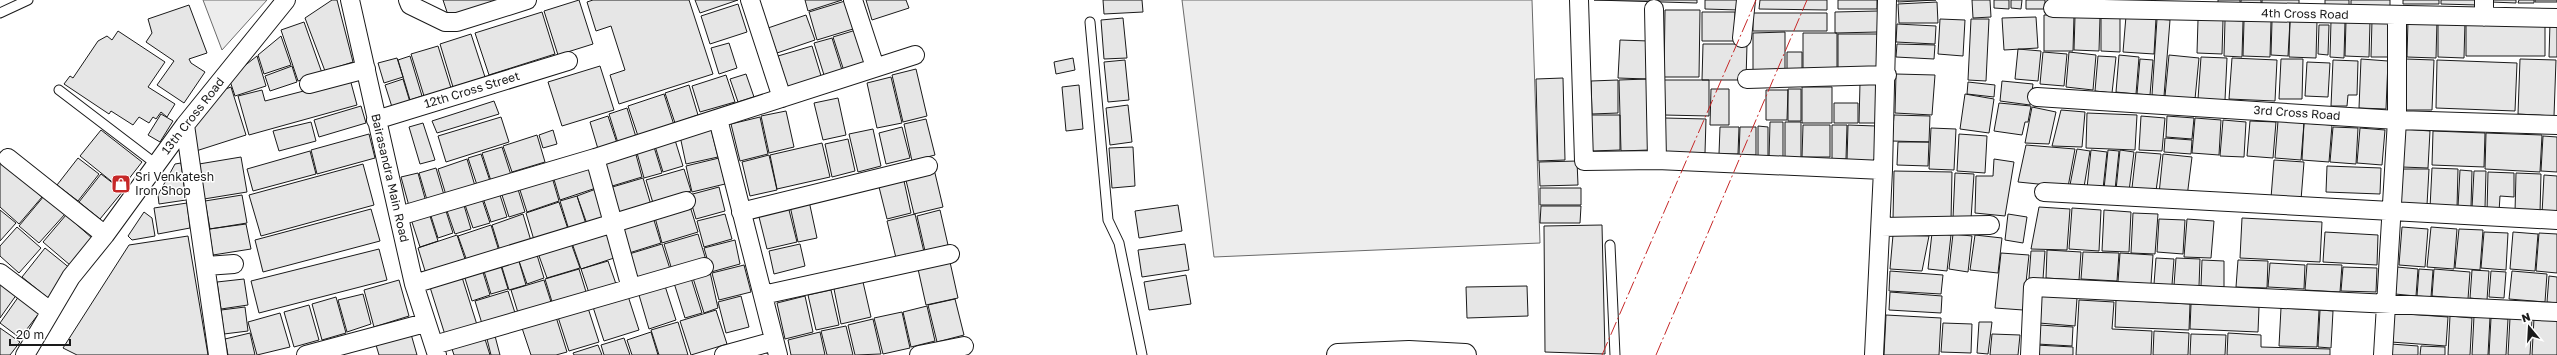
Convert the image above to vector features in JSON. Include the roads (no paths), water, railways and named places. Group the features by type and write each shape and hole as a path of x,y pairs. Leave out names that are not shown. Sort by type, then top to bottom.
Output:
{"main road":[{"path":"1338,355 1409,352 1465,355"}],"street":[{"name":"13th Cross Road","path":"25,355 71,277 105,235 185,125 286,0"},
{"name":"Bairasandra Main Road","path":"350,0 414,284 425,323 435,350"},
{"path":"408,0 410,5 445,22 457,22 527,0"},
{"path":"750,0 782,98"},
{"path":"853,0 875,67"},
{"path":"1579,0 1584,161 1657,160 1883,170"},
{"path":"1742,38 1746,0"},
{"path":"1874,355 1887,75 1887,0"},
{"name":"4th Cross Road","path":"2053,8 2397,16 2484,8 2557,18"},
{"path":"1654,9 1657,160"},
{"path":"2383,355 2397,120 2397,16"},
{"path":"399,216 595,158 915,55"},
{"name":"12th Cross Street","path":"376,120 568,61"},
{"path":"309,84 366,69"},
{"path":"1747,79 1887,75"},
{"name":"3rd Cross Road","path":"2037,96 2397,120 2557,125"},
{"path":"718,119 776,348 724,355"},
{"path":"185,125 218,355"},
{"path":"8,158 105,235"},
{"path":"595,158 631,288"},
{"path":"741,212 928,166"},
{"path":"2044,192 2557,220"},
{"path":"414,284 686,201"},
{"path":"1881,227 1990,225"},
{"path":"763,295 950,254"},
{"path":"206,266 234,264"},
{"path":"435,350 631,288 704,267"},
{"path":"0,273 50,312"},
{"path":"2030,355 2033,287 2557,312"},
{"path":"306,355 425,323"},
{"path":"919,355 964,346"}],"lane":[{"path":"0,13 28,0"},
{"path":"1090,22 1108,220 1119,243 1142,355"},
{"path":"59,90 156,164"},
{"path":"1610,245 1615,355"}],"place":[{"name":"Sri Venkatesh Iron Shop","path":"121,184"}]}
